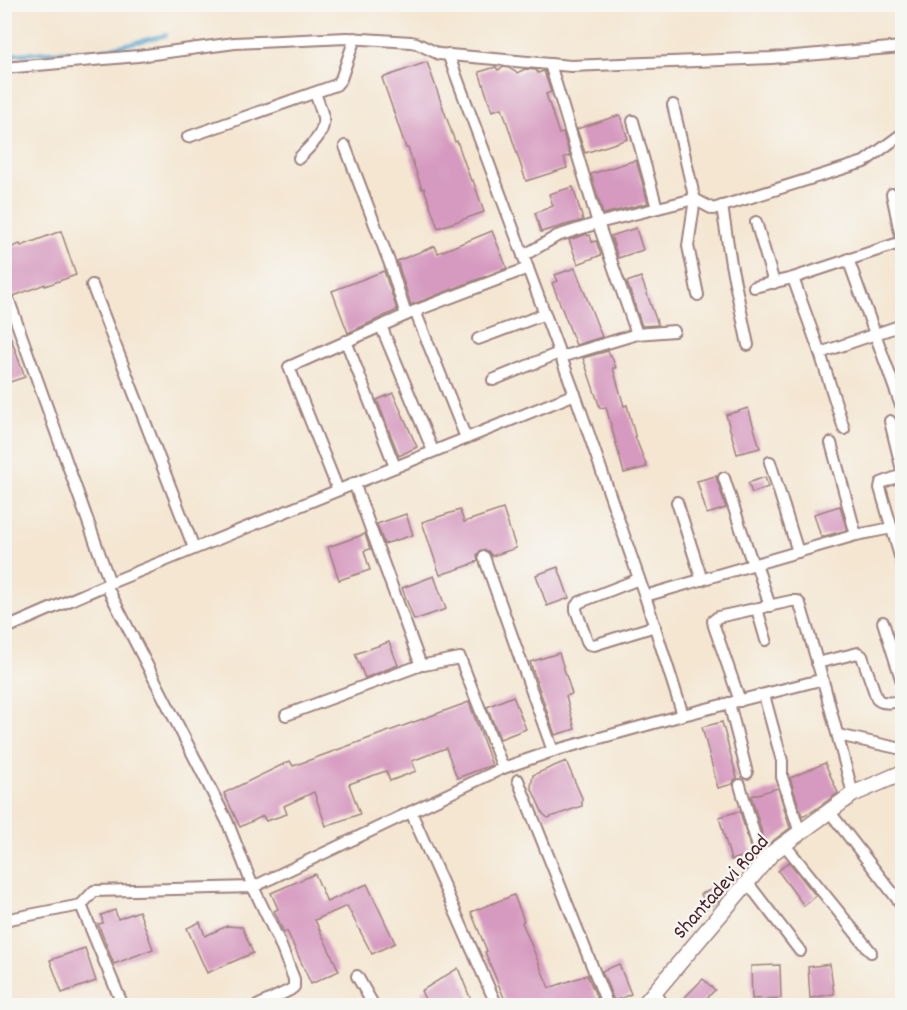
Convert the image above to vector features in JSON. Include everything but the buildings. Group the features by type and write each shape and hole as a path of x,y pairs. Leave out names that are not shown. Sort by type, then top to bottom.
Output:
{"street":[{"path":"188,137 336,85 341,79 355,38"},
{"path":"4,68 138,56 228,43 355,38 411,42 439,54 571,66 771,58 903,47"},
{"path":"448,54 574,394 645,596 683,715"},
{"path":"550,64 598,223 637,334"},
{"path":"299,158 321,133 323,125 323,117 315,93"},
{"path":"673,105 694,199 688,246 698,295"},
{"path":"633,121 657,208"},
{"path":"523,256 557,236 598,223 694,199 710,208 722,206 864,162 903,134"},
{"path":"345,146 390,264 466,438"},
{"path":"754,287 793,278 902,242 899,211 892,194"},
{"path":"722,206 731,264 748,345"},
{"path":"756,222 774,283"},
{"path":"848,259 900,403"},
{"path":"338,490 289,367 411,313 528,268"},
{"path":"793,278 844,429"},
{"path":"92,285 194,548"},
{"path":"9,301 108,584 227,821 295,983 290,990 257,1005"},
{"path":"478,339 545,314"},
{"path":"820,353 903,325"},
{"path":"381,326 433,451"},
{"path":"493,380 560,355 637,334 674,331"},
{"path":"346,341 395,467"},
{"path":"4,629 194,548 574,394"},
{"path":"890,421 903,470"},
{"path":"831,443 856,535"},
{"path":"770,462 798,552"},
{"path":"902,562 880,488 881,483 903,476"},
{"path":"724,478 770,606"},
{"path":"354,483 421,665"},
{"path":"677,502 702,580"},
{"path":"645,596 856,535 892,528"},
{"path":"484,556 553,751"},
{"path":"639,579 580,602 576,610 589,644 594,645 655,626"},
{"path":"747,773 734,702 713,621 718,617 798,601 818,663 853,794"},
{"path":"757,609 766,640"},
{"path":"883,621 903,682"},
{"path":"818,663 858,653 862,656 880,702 903,701"},
{"path":"286,715 421,665 460,658 503,768"},
{"path":"4,920 81,905 94,891 253,887 503,768 553,751 683,715 823,681"},
{"path":"764,695 782,761 782,777 800,833"},
{"path":"838,735 903,749"},
{"name":"Shantadevi Road","path":"643,1005 772,853 853,794 903,773"},
{"path":"518,780 608,1005"},
{"path":"740,785 763,864"},
{"path":"829,811 903,905"},
{"path":"411,812 497,1005"},
{"path":"784,844 871,952"},
{"path":"747,882 800,951"},
{"path":"81,905 123,1005"},
{"path":"357,976 374,1005"},
{"path":"655,992 664,1005"}],"waterway":[{"path":"4,55 98,51 166,35"}]}
